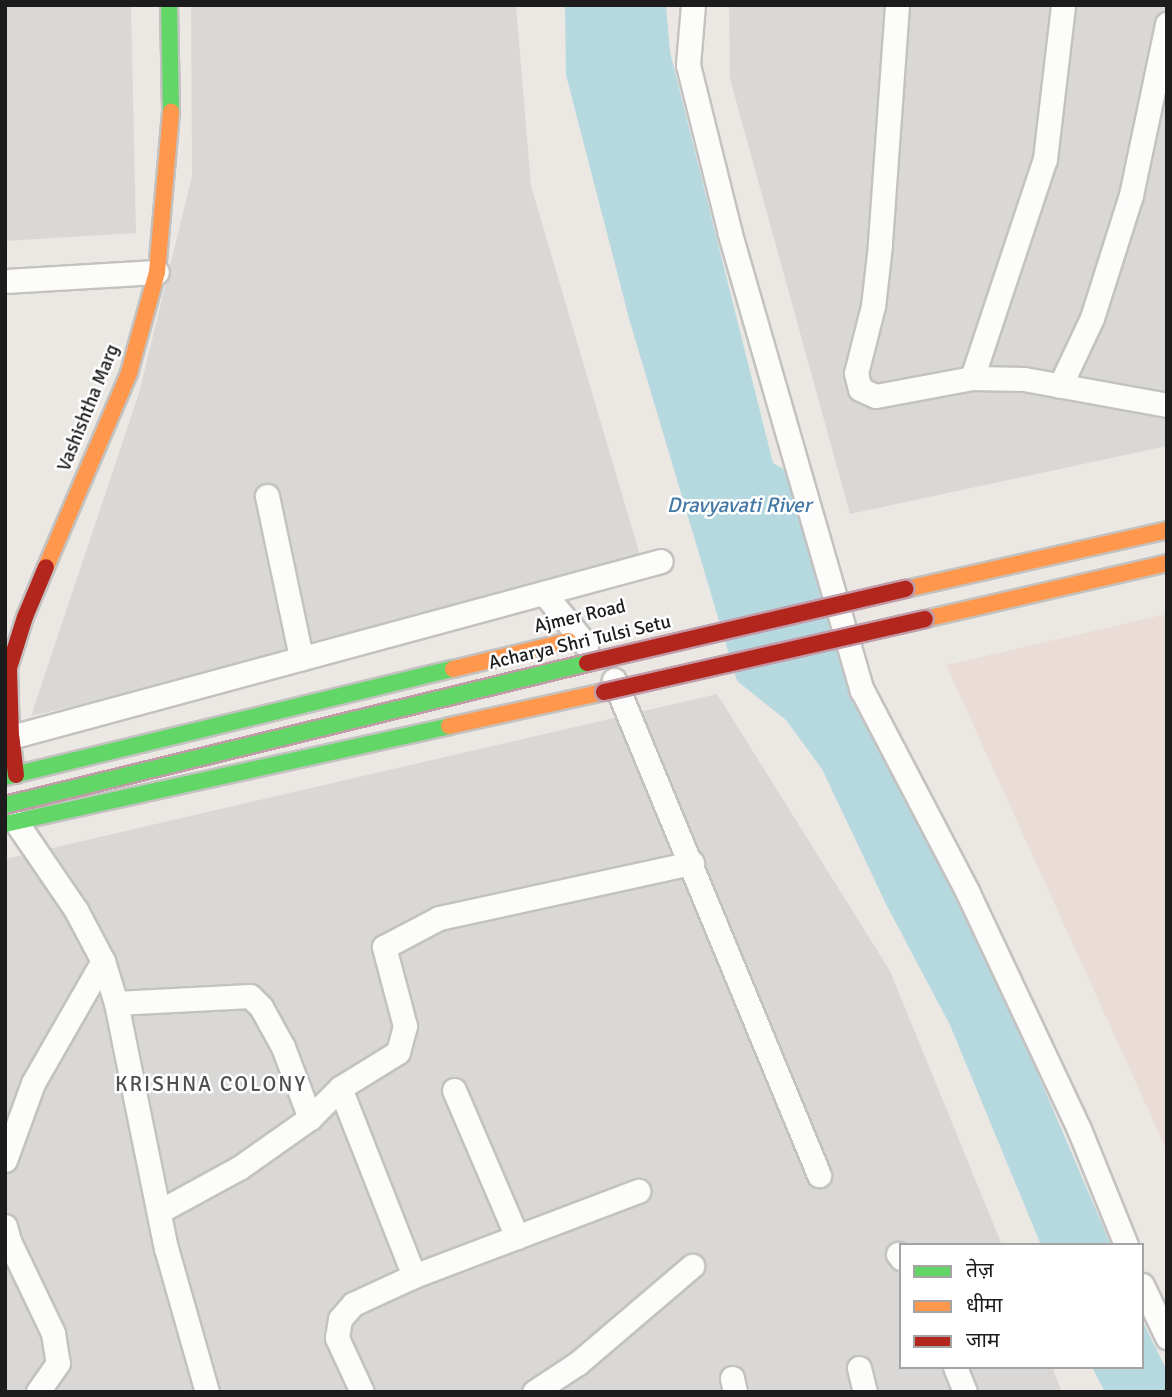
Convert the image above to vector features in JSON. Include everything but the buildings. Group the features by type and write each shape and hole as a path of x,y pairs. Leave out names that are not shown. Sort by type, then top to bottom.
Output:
{"main road":[{"name":"Vashishtha Marg","path":"11,776 9,668 25,617 129,373 157,272 171,133 169,5"},
{"name":"Acharya Shri Tulsi Setu","path":"9,817 191,762 489,685 1167,530"},
{"path":"9,817 604,692 1167,563"},
{"path":"808,587 848,578"},
{"name":"Ajmer Road","path":"11,776 596,635"}],"street":[{"path":"693,5 688,65 691,78 730,234 862,690 967,891 1079,1129 1125,1243"},
{"path":"897,5 880,245 873,306 856,373 860,389 876,396 972,378 1024,379 1167,405"},
{"path":"972,378 1045,159 1063,5"},
{"path":"1060,386 1092,318 1131,195 1167,24"},
{"path":"5,281 157,272"},
{"path":"267,496 300,658"},
{"path":"11,737 661,561"},
{"path":"544,593 617,684 819,1175"},
{"path":"9,817 76,910 103,961 116,1003 166,1248 207,1392"},
{"path":"160,1211 239,1168 310,1118 340,1088 398,1052 405,1026 384,947 439,918 692,863"},
{"path":"5,1160 33,1083 103,961"},
{"path":"116,1003 250,996 261,1007 283,1048 310,1118"},
{"path":"340,1088 414,1276"},
{"path":"454,1090 517,1237"},
{"path":"362,1392 337,1338 340,1319 353,1304 414,1276 638,1191"},
{"path":"5,1226 9,1241 53,1333 58,1363 38,1392"},
{"path":"534,1392 578,1363 692,1266"},
{"path":"1144,1289 1167,1337"},
{"path":"859,1368 865,1392"},
{"path":"956,1369 965,1392"}],"shaded area":[{"path":"5,5 131,5 136,233 5,241"},
{"path":"191,5 516,5 531,186 645,572 31,716 139,393 192,176"},
{"path":"729,5 1167,5 1167,446 850,514 730,79"},
{"path":"1167,614 1167,1151 946,665"},
{"path":"717,694 890,971 1001,1243 899,1243 899,1369 1053,1369 1062,1392 5,1392 5,859"}],"water":[{"name":"Dravyavati River","path":"565,5 666,5 670,52 773,463 785,470 842,655 901,789 995,974 1110,1243 1040,1243 950,1025 887,906 822,769 786,720 737,681 630,322 566,75"},
{"path":"1144,1324 1167,1371 1167,1392 1105,1392 1093,1369 1144,1369"}],"traffic: fast":[{"path":"169,5 171,112"},
{"path":"5,805 587,663"},
{"path":"5,777 453,669"},
{"path":"5,824 449,726"}],"traffic: slow":[{"path":"46,567 129,373 157,272 171,112"},
{"path":"906,589 1167,530"},
{"path":"925,619 1167,563"},
{"path":"453,669 569,641"},
{"path":"449,726 604,692"}],"traffic: jam":[{"path":"16,775 11,737 9,668 25,617 46,567"},
{"path":"587,663 906,589"},
{"path":"604,692 925,619"}],"district":[{"name":"KRISHNA COLONY","path":"211,1084"}]}
